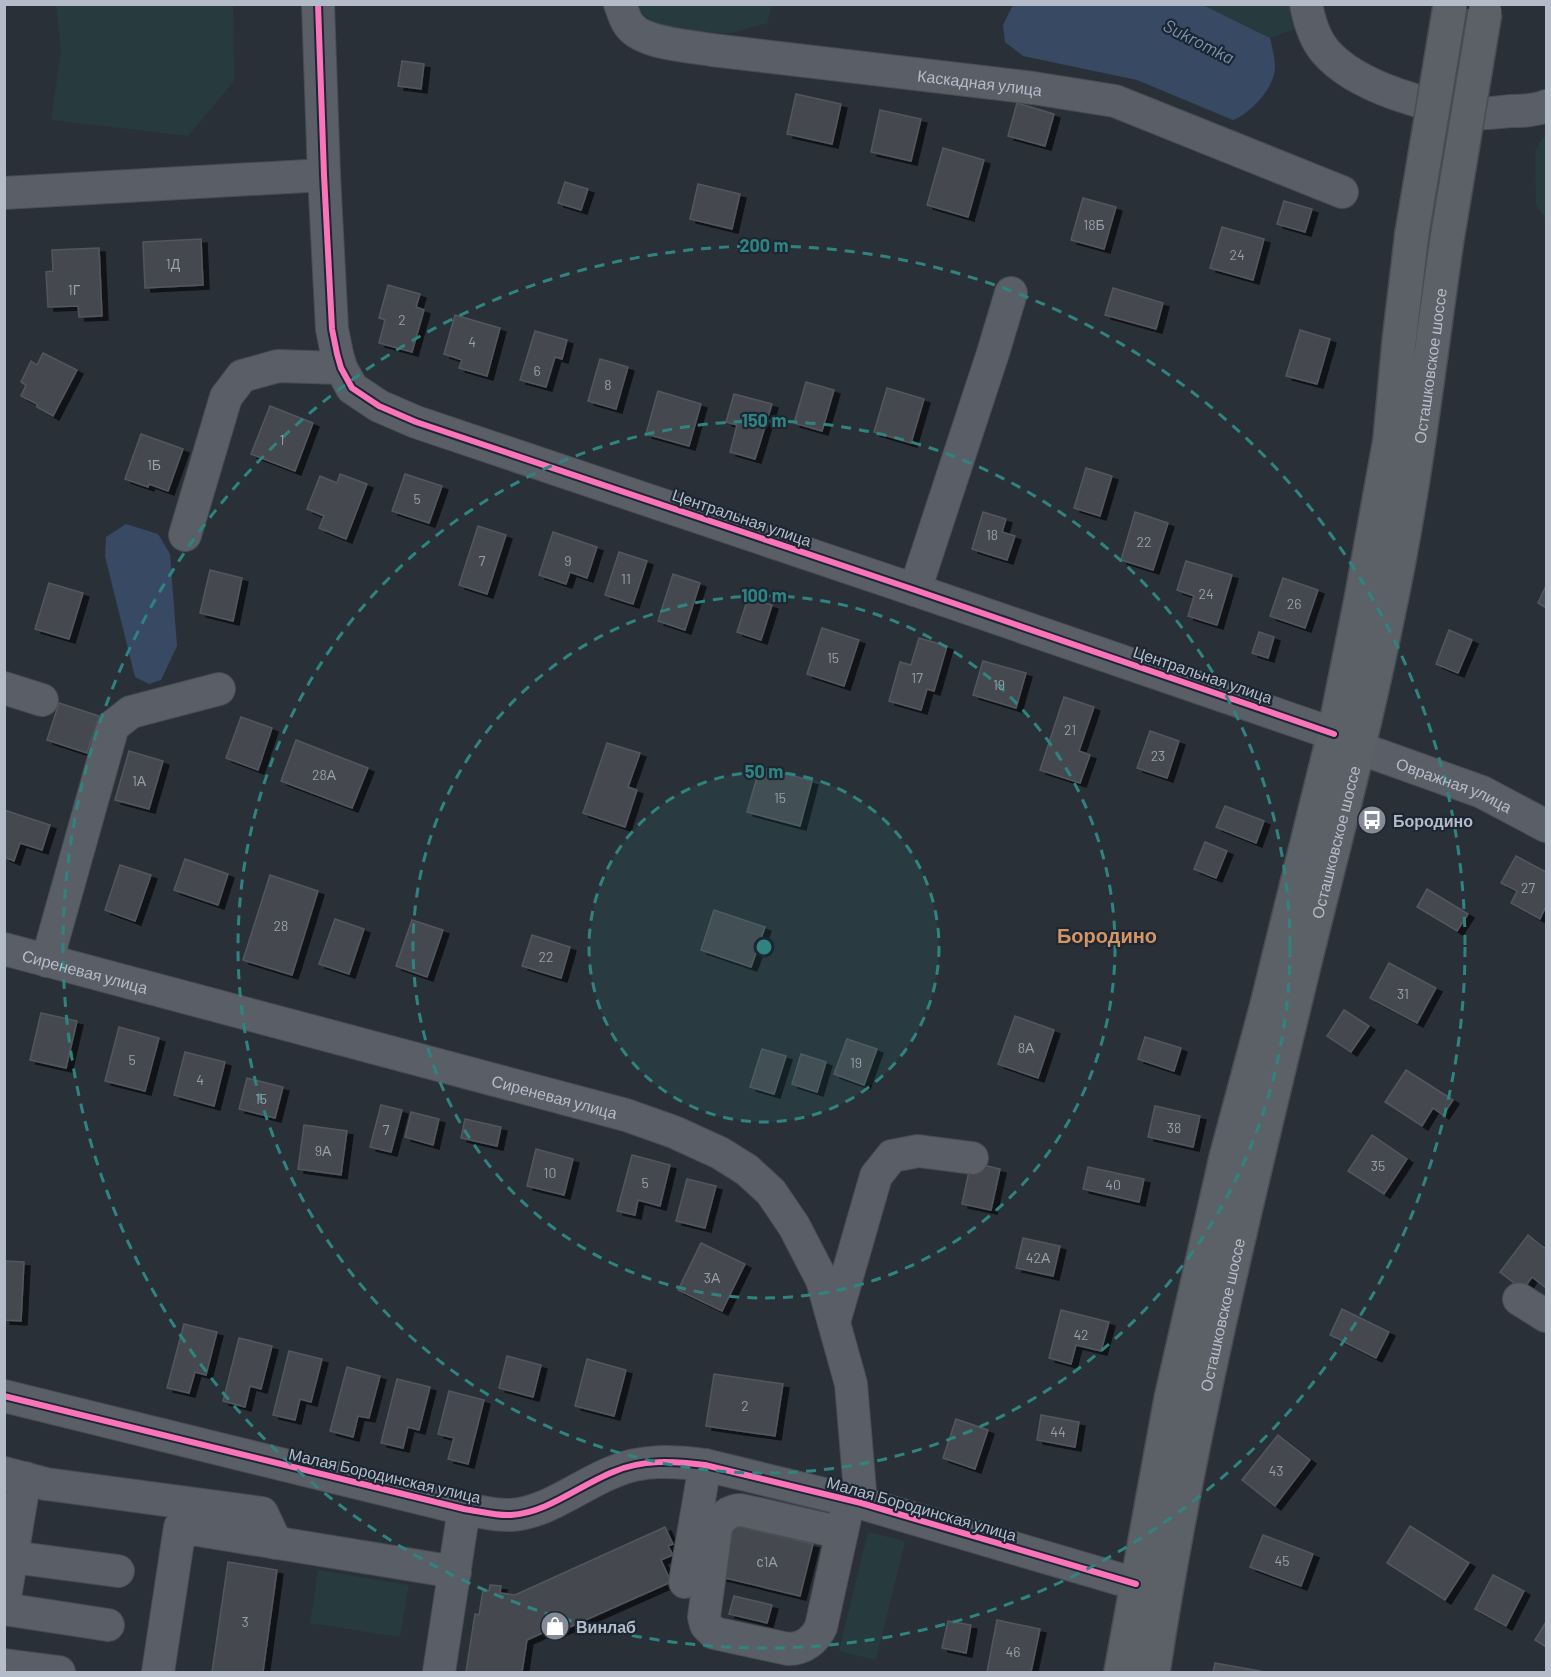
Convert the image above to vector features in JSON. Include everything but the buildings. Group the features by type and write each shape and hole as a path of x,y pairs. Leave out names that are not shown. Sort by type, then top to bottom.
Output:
{"main road":[{"name":"Осташковское шоссе","path":"1153,1672 1203,1397 1256,1164 1346,741 1361,600 1390,440 1412,233 1450,5"},
{"name":"Осташковское шоссе","path":"1121,1672 1171,1400 1221,1181 1268,1005 1346,741 1390,607 1419,444 1447,239 1485,8"}],"street":[{"name":"Центральная улица","path":"318,4 332,329 341,368 352,388 379,406 416,422 915,590 1346,741"},
{"name":"Каскадная улица","path":"620,4 630,26 643,36 662,42 1033,88 1115,101 1342,192"},
{"path":"1306,4 1310,22 1324,50 1345,68 1370,83 1423,104 1481,113 1537,110 1546,106"},
{"path":"1324,4 1325,14 1335,37 1354,56 1377,69 1428,88 1482,97 1537,95 1546,91"},
{"path":"4,193 324,175"},
{"path":"915,590 1011,293"},
{"path":"185,535 226,397 242,376 278,366 341,368"},
{"path":"4,688 42,700"},
{"path":"47,961 114,726 131,712 219,689"},
{"name":"Овражная улица","path":"1346,741 1482,792 1546,826"},
{"name":"Сиреневая улица","path":"4,949 626,1115 674,1132 720,1153 747,1170 771,1192 794,1226 822,1280 851,1384 855,1502 842,1533"},
{"path":"834,1322 876,1176 892,1156 918,1151 972,1158"},
{"path":"1519,1299 1546,1316"},
{"name":"Малая Бородинская улица","path":"4,1396 465,1509 510,1515 536,1510 614,1471 647,1462 705,1465 855,1502 1136,1584"},
{"path":"685,1582 705,1465"},
{"path":"8,1569 15,1475 46,1484 262,1513 276,1543"},
{"path":"439,1672 465,1509"},
{"path":"734,1509 842,1533 821,1627 813,1640 796,1649 788,1649 714,1633 706,1626 704,1617 716,1529 721,1519 734,1509"},
{"path":"158,1672 180,1527 455,1572"},
{"path":"8,1569 118,1571"},
{"path":"8,1569 108,1626"},
{"path":"4,1665 59,1672"}],"green space":[{"path":"56,5 233,5 234,81 188,136 51,120 61,51"},
{"path":"635,5 772,5 767,24 724,33 666,27 653,21"},
{"path":"1203,5 1296,5 1298,28 1270,38"},
{"path":"1546,133 1546,219 1536,205 1535,151"},
{"path":"868,1532 905,1541 876,1660 839,1651"},
{"path":"318,1570 409,1585 400,1637 310,1623"}],"water":[{"name":"Sukromka","path":"1013,5 1203,5 1270,38 1275,67 1274,75 1261,98 1247,112 1233,120 1137,80 1023,56 1005,42 1003,25"},
{"path":"126,524 158,534 170,554 177,646 161,680 149,684 135,677 105,556 106,537"}],"cycle path":[{"path":"318,4 332,329 341,368 352,388 379,406 416,422 1334,734"},
{"path":"4,1396 464,1509 499,1515 524,1513 537,1509 601,1477 635,1465 670,1462 705,1465 861,1503 1136,1584"}],"place":[{"name":"Бородино","path":"1372,820"},
{"name":"Винлаб","path":"555,1626"}],"district":[{"name":"Бородино","path":"1107,935"}]}
